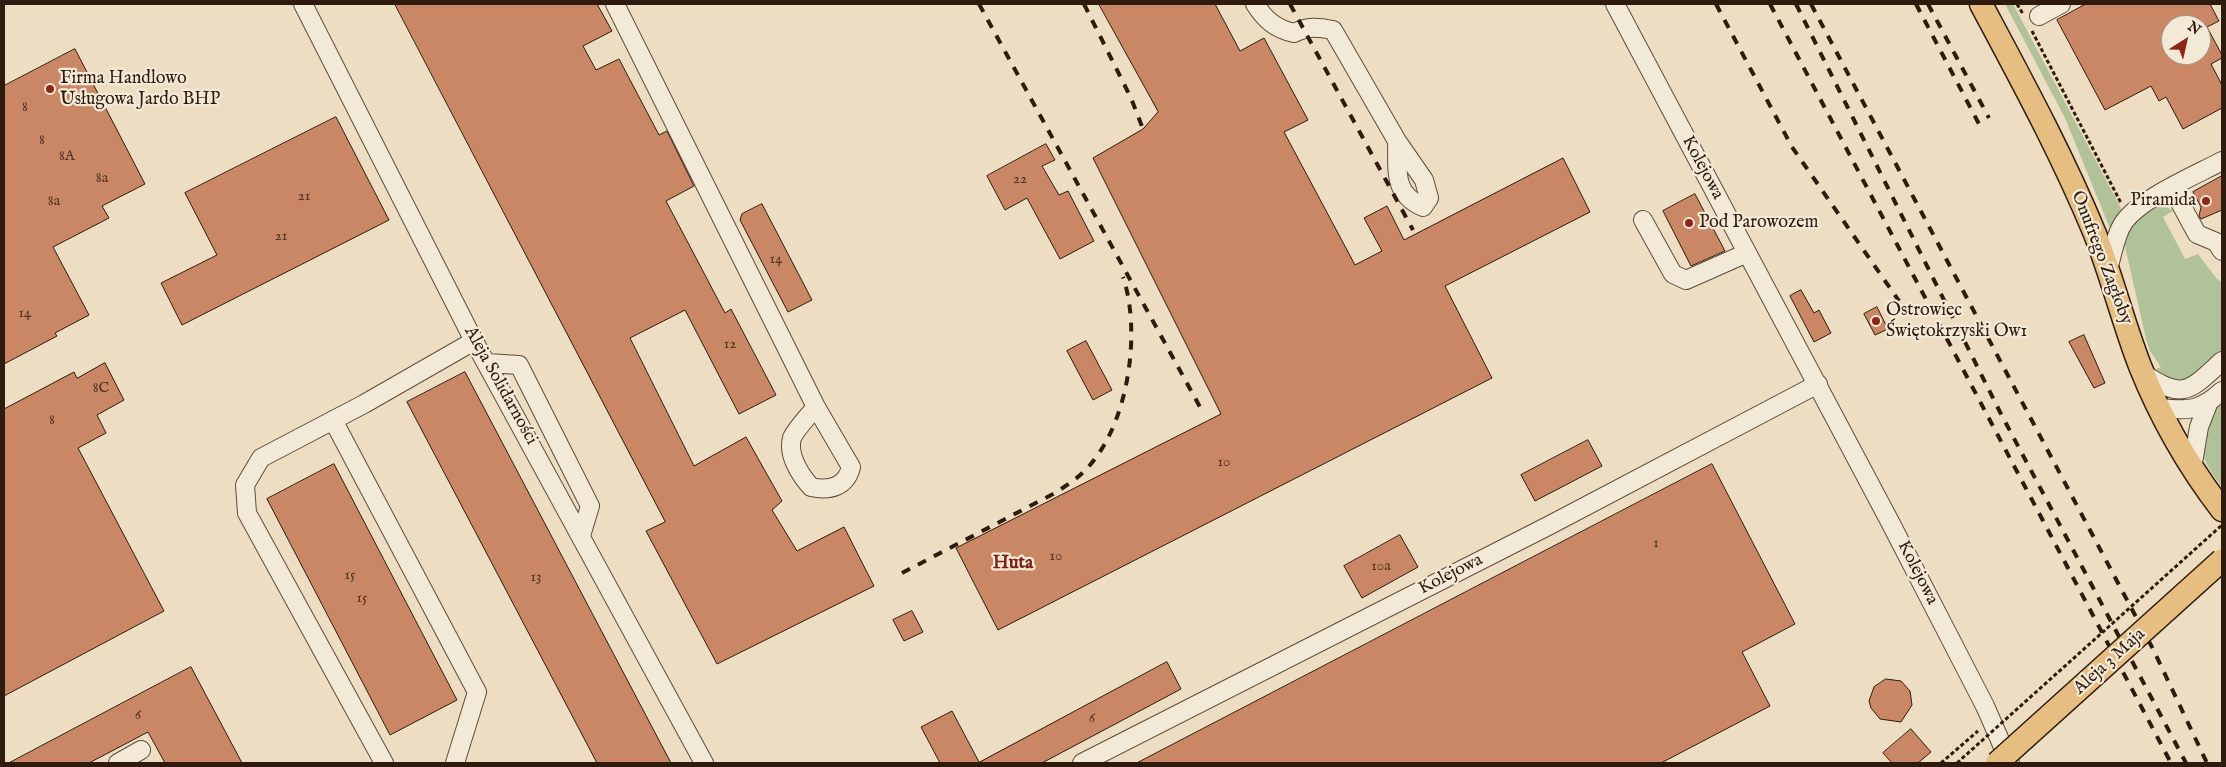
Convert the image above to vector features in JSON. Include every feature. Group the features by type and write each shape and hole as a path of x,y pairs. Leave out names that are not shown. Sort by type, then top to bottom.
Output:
{"main road":[{"name":"Onufrego Zagłoby","path":"1981,4 2058,152 2082,204 2108,269 2144,374 2160,408 2192,468 2222,510"},
{"name":"Aleja 3 Maja","path":"1997,763 2222,560"}],"street":[{"name":"Aleja Solidarności","path":"303,4 474,341 582,536 704,763"},
{"path":"615,4 816,407"},
{"path":"1256,4 1262,16 1279,29 1294,34 1303,28 1317,26 1333,30 1397,140"},
{"name":"Kolejowa","path":"1615,4 1818,384 1949,636 2010,763"},
{"path":"2032,22 2061,4"},
{"path":"2108,269 2121,227 2129,217 2172,188 2222,161"},
{"path":"2172,188 2197,234 2216,242 2222,252"},
{"path":"1643,220 1673,274 1686,280 1747,253"},
{"path":"384,763 247,513 244,485 261,458 334,420 474,341"},
{"path":"2144,374 2162,387 2181,390 2197,384 2222,361"},
{"path":"487,364 519,366 590,506 582,536"},
{"name":"Kolejowa","path":"1082,763 1550,524 1818,384"},
{"path":"2160,408 2191,410 2208,404 2222,392"},
{"path":"2192,468 2199,426 2208,404"},
{"path":"334,420 477,692 455,763"},
{"path":"118,763 141,750"}],"path":[{"path":"2017,4 2032,22 2129,217"},
{"path":"1957,763 2222,525"}],"green space":[{"path":"2005,4 2013,4 2123,212 2111,231 2065,118"},
{"path":"2163,204 2173,211 2163,217 2185,259 2198,254 2217,279 2222,282 2222,361 2191,387 2144,374 2161,367 2150,351 2146,339 2124,242 2126,235 2138,218 2156,206"},
{"path":"2222,399 2222,487 2207,463 2202,443 2207,422"}],"building":[{"path":"395,4 597,4 612,31 583,46 596,70 619,59 659,135 667,131 694,186 666,201 725,313 731,309 776,395 739,414 685,310 630,338 694,466 746,437 782,501 772,510 797,551 844,527 874,586 717,664 646,531 665,522"},
{"path":"1099,4 1215,4 1240,51 1264,38 1308,120 1284,132 1355,265 1382,251 1364,218 1387,206 1404,240 1563,158 1590,212 1445,286 1492,378 998,630 956,548 1221,414 1093,158 1143,129 1158,112"},
{"path":"2086,4 2210,4 2219,21 2211,25 2211,15 2161,15 2161,65 2211,64 2222,85 2222,108 2183,129 2166,97 2159,101 2151,86 2105,110 2057,20"},
{"path":"2211,34 2222,55 2222,58 2211,64"},
{"path":"75,49 145,184 102,206 109,218 53,247 89,315 55,333 57,336 4,364 4,86"},
{"path":"336,117 389,220 182,325 161,283 217,255 185,193"},
{"path":"1046,144 1055,160 1042,166 1059,195 1068,191 1094,241 1060,259 1027,198 1005,210 987,176"},
{"path":"2222,176 2222,210 2201,219 2199,216 2201,207 2193,192"},
{"name":"Pod Parowozem","path":"1695,194 1725,251 1691,266 1663,211"},
{"path":"762,204 812,300 788,312 740,220 742,214"},
{"path":"1801,290 1814,313 1819,310 1831,333 1814,342 1790,296"},
{"name":"Ostrowiec Świętokrzyski Ow1","path":"1877,307 1888,329 1875,335 1864,314"},
{"path":"2084,335 2105,383 2094,388 2069,342"},
{"path":"1086,341 1112,390 1093,400 1067,351"},
{"path":"105,363 124,400 97,415 106,433 78,448 164,611 4,696 4,409 74,372 77,378"},
{"path":"465,372 671,763 597,763 407,402"},
{"path":"1588,440 1602,466 1535,501 1521,475"},
{"path":"334,464 457,700 390,735 267,499"},
{"path":"1712,464 1795,624 1742,652 1770,706 1661,763 1137,763"},
{"path":"1400,535 1418,567 1362,598 1344,566"},
{"path":"912,611 923,632 904,641 893,620"},
{"path":"1167,662 1181,689 1042,763 940,763 921,727 952,711 979,762"},
{"path":"191,667 242,763 165,763 148,732 89,763 9,763"},
{"path":"1886,679 1901,681 1910,691 1912,705 1901,722 1880,719 1871,708 1869,701 1874,687"},
{"path":"1911,729 1931,752 1918,763 1892,763 1883,753"}],"railway":[{"path":"979,4 1200,407"},
{"path":"1084,4 1131,98 1143,129"},
{"path":"1290,4 1413,230"},
{"path":"1716,4 1792,147 1899,301"},
{"path":"1770,4 2171,763"},
{"path":"1796,4 2000,412 2186,763"},
{"path":"1811,4 2153,649 2207,763"},
{"path":"1916,4 1979,124"},
{"path":"1928,4 1989,118"},
{"path":"902,573 1053,494 1075,479 1094,460 1106,442 1116,420 1128,372 1131,322 1123,277"}],"place":[{"name":"Firma Handlowo Usługowa Jardo BHP","path":"50,89"},
{"name":"Piramida","path":"2206,201"},
{"name":"Pod Parowozem","path":"1689,223"},
{"name":"Ostrowiec Świętokrzyski Ow1","path":"1876,321"}],"district":[{"name":"Huta","path":"1013,564"}]}
